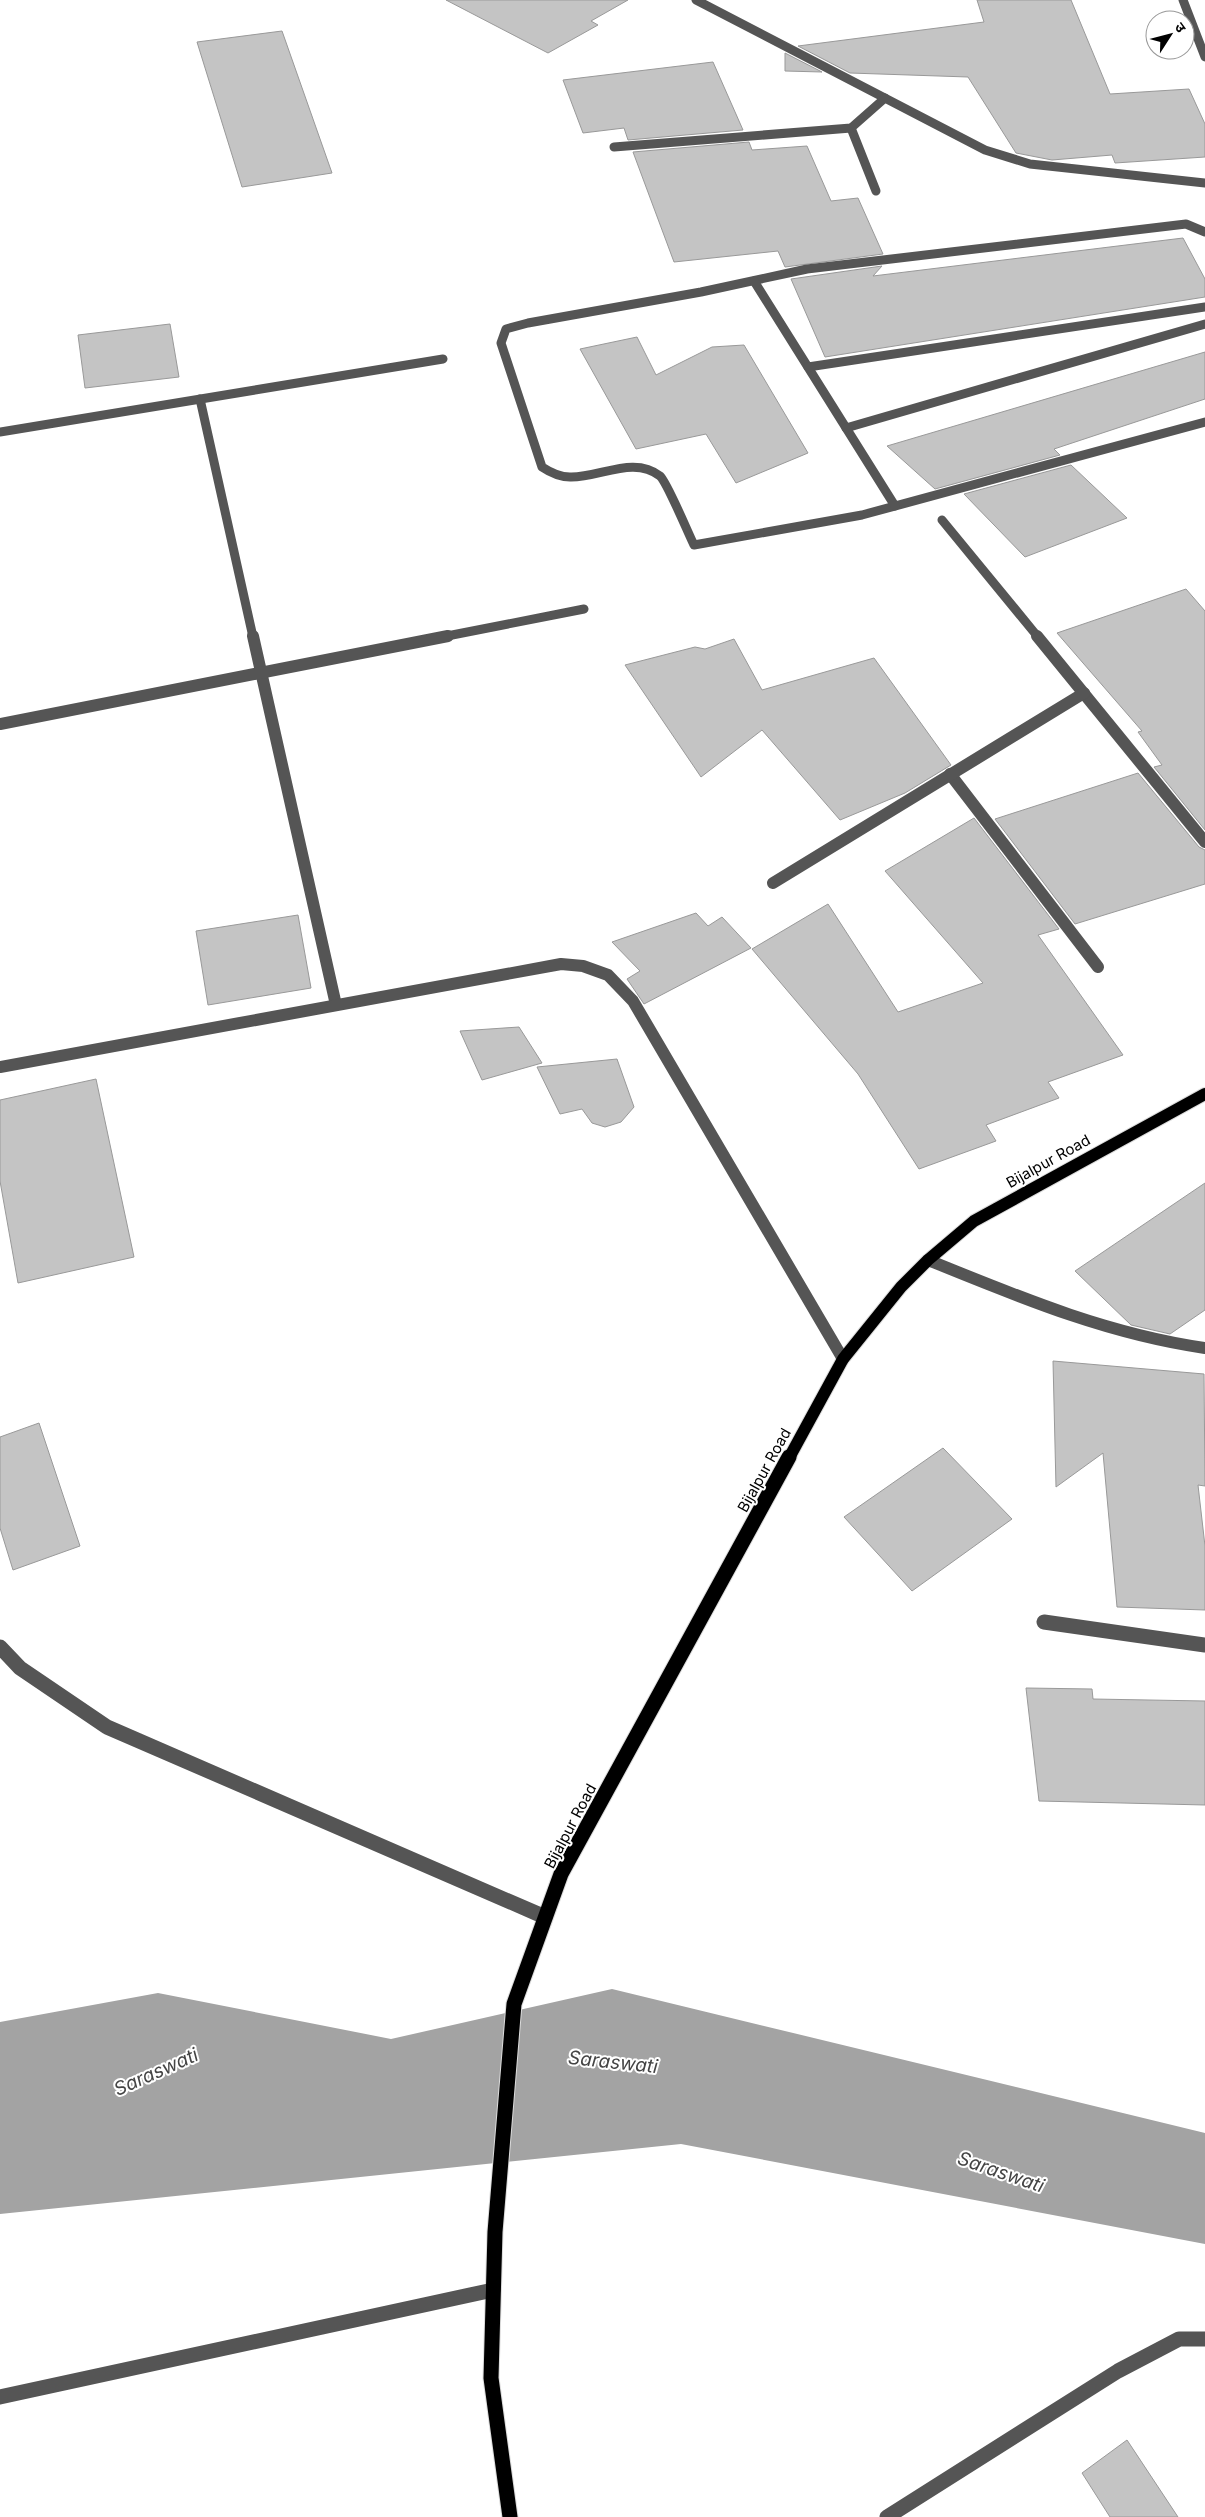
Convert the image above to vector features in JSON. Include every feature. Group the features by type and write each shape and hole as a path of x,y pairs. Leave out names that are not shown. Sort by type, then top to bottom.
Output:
{"main road":[{"name":"Bijalpur Road","path":"510,2517 491,2378 495,2232 514,2004 561,1874 843,1359 901,1287 928,1260 974,1221 1205,1094"}],"street":[{"path":"696,0 985,150 1030,164 1205,182"},
{"path":"1183,0 1205,57"},
{"path":"614,147 852,128 885,98"},
{"path":"852,128 876,191"},
{"path":"1205,232 1186,224 807,269 701,292 528,322 506,329 501,342 542,467 550,475 569,478 638,466 652,469 661,477 694,545 862,515 1205,422"},
{"path":"754,281 895,506"},
{"path":"808,367 1205,307"},
{"path":"846,428 1205,324"},
{"path":"0,432 443,359"},
{"path":"200,399 336,1005"},
{"path":"942,520 1205,842"},
{"path":"0,724 584,609"},
{"path":"772,883 1084,693"},
{"path":"950,774 1098,967"},
{"path":"0,1067 561,964 583,966 608,975 633,1001 843,1359"},
{"path":"928,1260 1069,1316 1122,1334 1205,1348"},
{"path":"1044,1622 1205,1644"},
{"path":"0,1647 20,1668 106,1727 545,1916"},
{"path":"0,2397 493,2290"},
{"path":"886,2517 1118,2371 1179,2340 1205,2339"}],"water":[{"name":"Saraswati","path":"612,1989 1205,2133 1205,2244 681,2144 0,2214 0,2022 158,1993 391,2039"}],"building":[{"path":"446,0 628,0 591,21 598,25 548,53"},
{"path":"977,0 1071,0 1110,94 1189,89 1205,124 1205,157 1115,163 1112,155 1052,160 1016,153 968,77 850,73 798,46 984,22"},
{"path":"282,31 332,173 242,187 197,42"},
{"path":"785,53 822,72 785,71"},
{"path":"713,62 743,130 628,140 624,128 583,133 563,80"},
{"path":"749,142 752,150 807,146 831,201 858,198 883,254 785,267 778,251 674,262 633,152"},
{"path":"1183,238 1205,279 1205,297 825,357 791,279 882,266 873,276"},
{"path":"170,324 179,377 85,388 78,335"},
{"path":"637,337 656,375 712,347 744,345 808,453 736,483 706,434 636,449 580,349"},
{"path":"1205,352 1205,399 1054,449 1060,455 935,489 887,446"},
{"path":"1071,465 1127,518 1025,557 964,494"},
{"path":"1186,589 1205,611 1205,830 1154,767 1162,765 1138,732 1142,731 1057,633"},
{"path":"734,639 762,690 874,658 951,765 905,793 840,820 762,730 701,777 625,665 695,647 705,649"},
{"path":"1138,773 1199,847 1205,850 1205,884 1075,924 995,819"},
{"path":"974,818 1059,929 1038,935 1123,1055 1048,1082 1059,1098 986,1125 996,1141 919,1169 858,1074 752,949 828,904 898,1012 983,983 885,871"},
{"path":"696,913 708,926 722,917 751,948 644,1004 627,979 640,971 612,942"},
{"path":"298,915 311,988 208,1005 196,931"},
{"path":"519,1027 542,1063 482,1080 460,1031"},
{"path":"617,1059 634,1107 621,1122 605,1127 592,1123 582,1109 560,1114 537,1067"},
{"path":"96,1079 134,1257 18,1283 0,1181 0,1100"},
{"path":"1205,1183 1205,1310 1170,1334 1131,1325 1075,1271"},
{"path":"1053,1361 1204,1374 1205,1486 1198,1485 1205,1546 1205,1610 1117,1607 1103,1453 1056,1487"},
{"path":"39,1423 80,1546 13,1570 0,1528 0,1437"},
{"path":"943,1448 1012,1519 912,1591 844,1517"},
{"path":"1026,1688 1092,1689 1093,1699 1205,1701 1205,1805 1039,1801"},
{"path":"1127,2440 1178,2517 1110,2517 1082,2473"}]}
